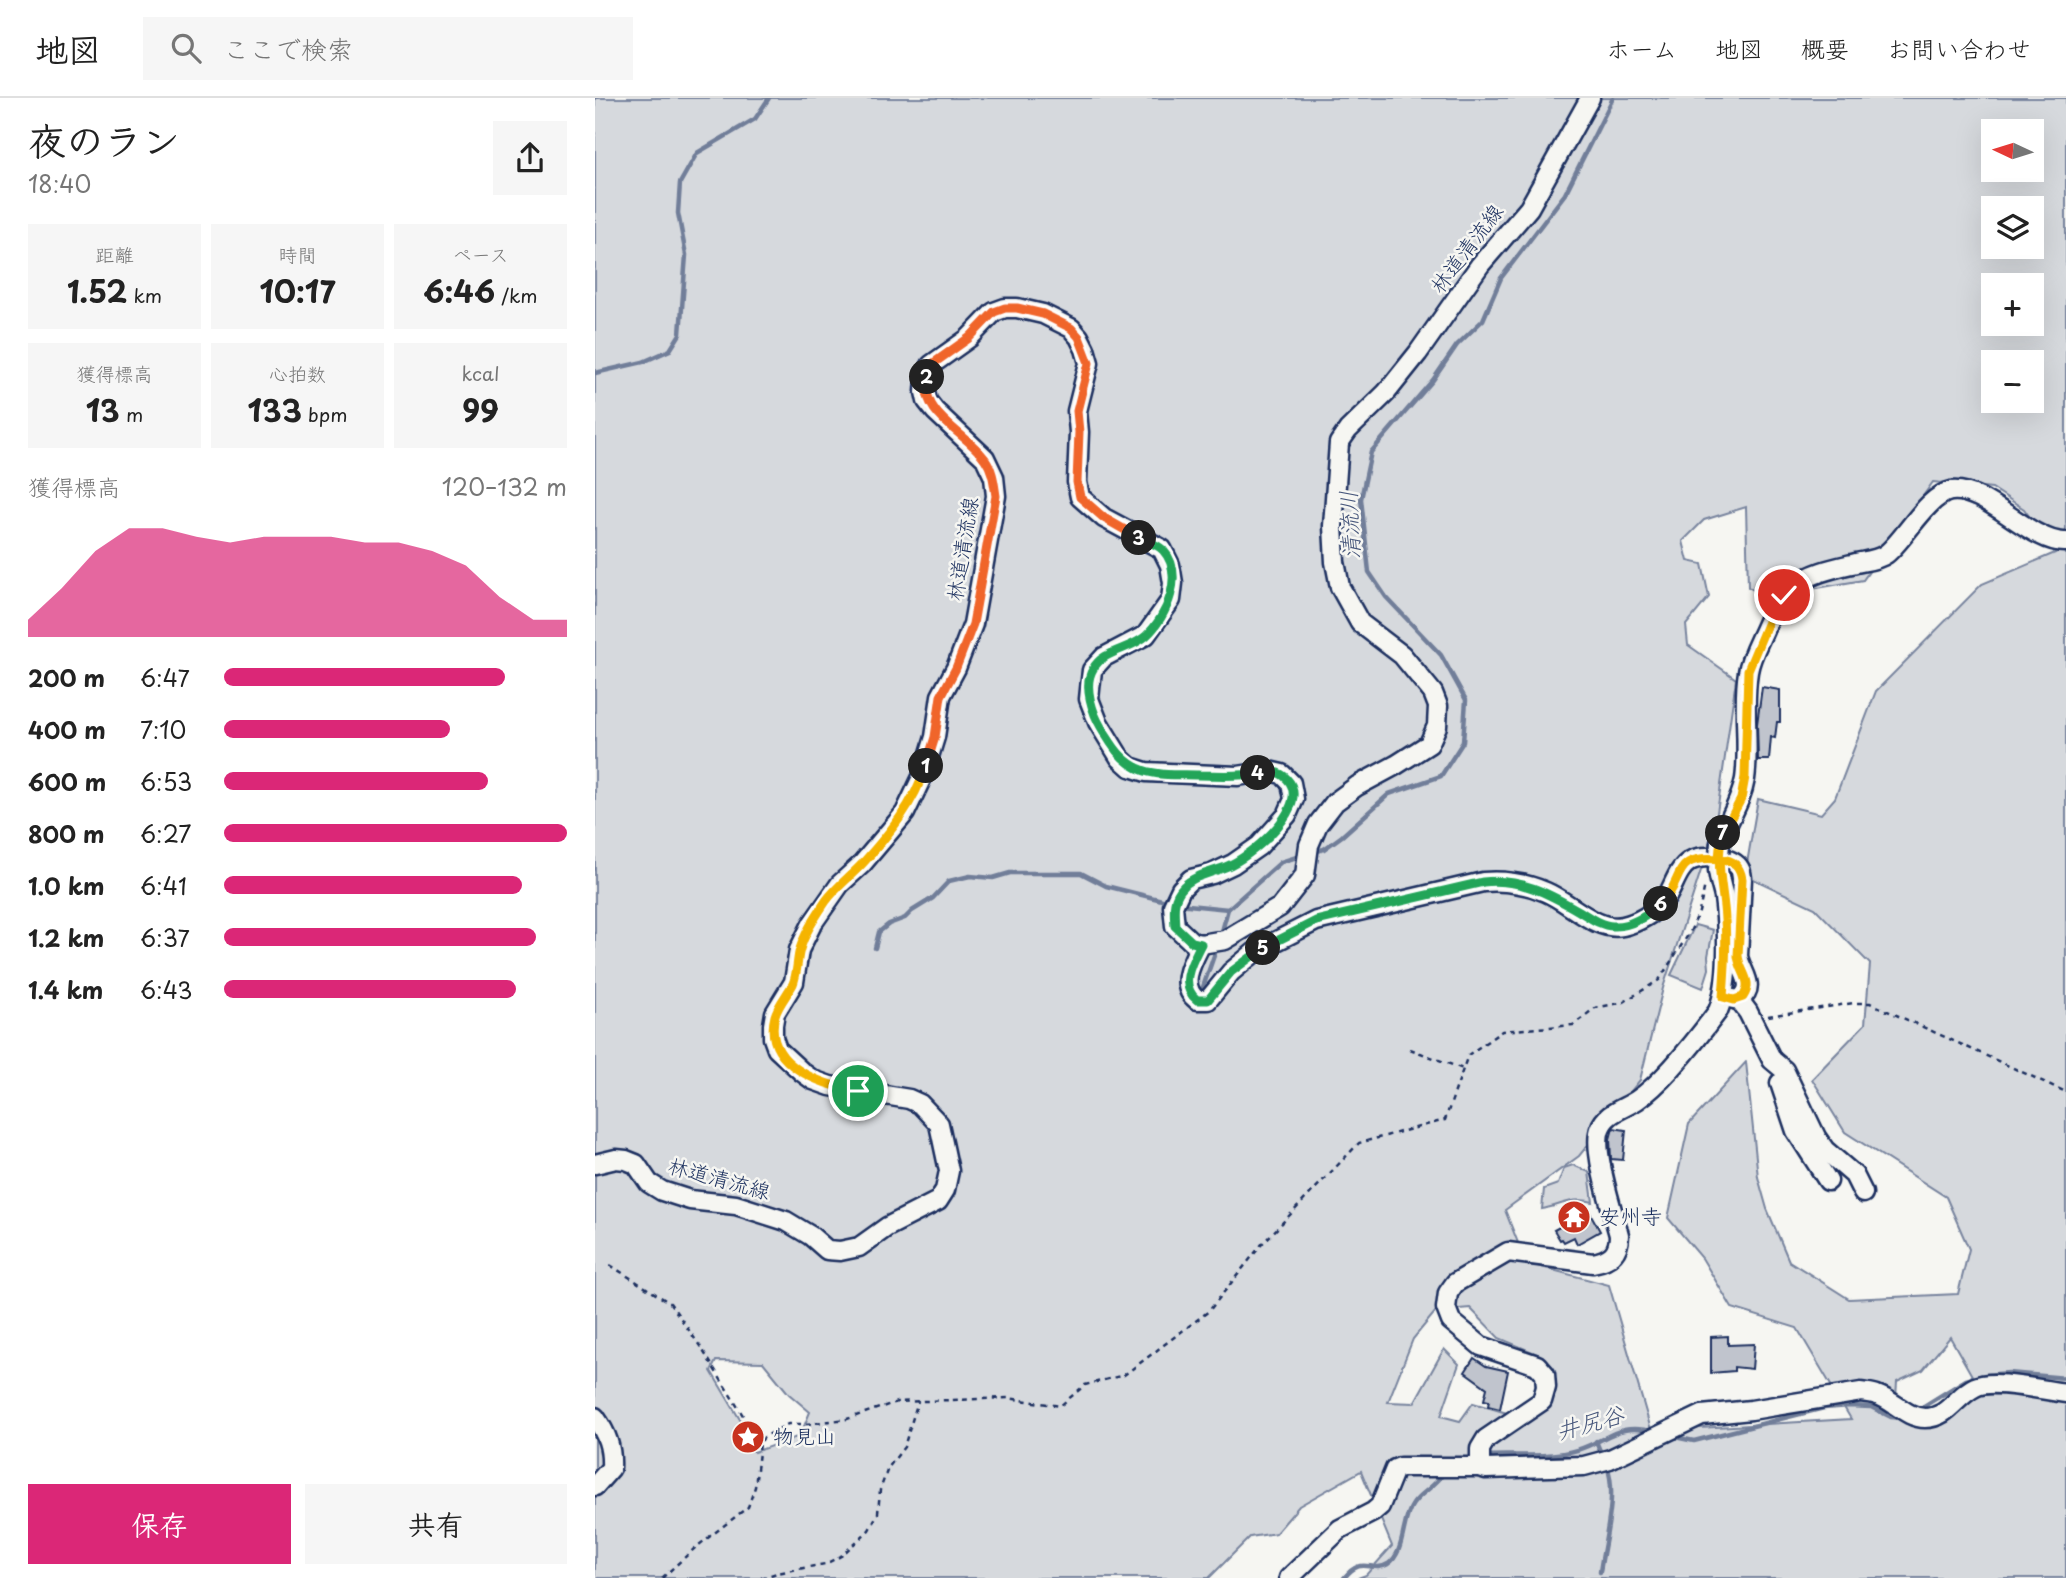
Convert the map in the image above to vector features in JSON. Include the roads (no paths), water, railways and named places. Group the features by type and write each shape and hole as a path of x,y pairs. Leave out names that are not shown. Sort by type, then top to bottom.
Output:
{"street":[{"name":"林道清流線","path":"595,1164 616,1159 627,1160 636,1164 649,1183 662,1191 690,1200 736,1205 786,1221 811,1236 827,1250 840,1251 859,1247 887,1227 938,1200 945,1190 949,1171 939,1124 921,1104 909,1099 831,1086 813,1080 778,1049 773,1038 773,1025 775,1013 794,982 799,950 812,924 840,884 862,864 905,813 924,772 935,737 941,696 956,668 973,624 996,496 994,477 985,458 935,411 927,401 925,392 931,365 969,338 994,312 1017,308 1043,314 1071,328 1079,337 1089,363 1077,411 1077,482 1080,497 1104,518 1162,549 1170,565 1173,583 1171,600 1146,635 1104,657 1092,670 1089,699 1098,722 1120,758 1146,772 1238,776 1269,771 1282,774 1291,783 1294,799 1287,815 1259,846 1233,864 1212,874 1191,879 1174,902 1175,926 1192,942 1201,944 1225,940 1280,907 1305,875 1309,845 1318,824 1335,802 1429,744 1437,726 1438,706 1433,692 1402,655 1360,623 1340,587 1335,562 1333,526 1339,443 1348,430 1394,383 1442,321 1480,265 1528,208 1590,98"},
{"path":"1828,1181 1796,1131 1772,1060 1737,1003 1719,874 1720,843 1741,799 1745,777 1748,670 1770,617 1784,595 1796,584 1832,568 1886,554 1922,513 1942,495 1961,491 1972,495 2050,539 2066,542"},
{"path":"1201,944 1186,982 1189,994 1197,1000 1208,1000 1231,972 1255,952 1316,921 1483,882 1503,880 1548,893 1610,927 1623,926 1640,919 1664,901 1677,876 1692,859 1727,859 1740,869 1742,879 1738,956 1739,964 1748,979 1747,993 1712,1019 1657,1083 1637,1100 1614,1111 1600,1129 1598,1150 1619,1236 1619,1246 1613,1255 1593,1263 1508,1252 1455,1283 1448,1293 1446,1308 1451,1321 1481,1346 1537,1365 1545,1374 1546,1387 1542,1401 1486,1439 1480,1449 1481,1467"},
{"path":"1772,1060 1784,1070 1825,1150 1854,1175 1863,1193"},
{"path":"1290,1578 1341,1529 1373,1513 1380,1506 1395,1469 1584,1466 1610,1459 1702,1415 1861,1392 1878,1395 1915,1417 1922,1418 1946,1412 1976,1385 1994,1384 2066,1394"},
{"path":"595,1417 608,1435 612,1452 611,1468 595,1486"}],"waterway":[{"path":"595,373 643,362 670,350 680,334 686,255 678,213 680,183 697,153 755,119 769,98"},
{"name":"清流川","path":"1314,852 1324,849 1342,836 1389,794 1441,776 1463,742 1466,700 1441,655 1386,597 1369,572 1361,499 1371,452 1433,380 1457,345 1483,320 1501,278 1565,194 1613,98"},
{"name":"清流川","path":"1228,909 1281,862 1303,855"},
{"path":"875,948 879,932 889,924 905,918 933,898 949,881 970,876 993,878 1010,873 1081,873 1106,886 1170,902"},
{"path":"1178,904 1228,909"},
{"path":"1221,935 1228,909"},
{"path":"1203,987 1217,947"},
{"name":"井尻谷","path":"1916,1411 1966,1380 1985,1375 2009,1373 2066,1378"},
{"name":"井尻谷","path":"1670,1436 1694,1441 1824,1408 1848,1406 1871,1407 1891,1417 1902,1418"},
{"name":"井尻谷","path":"1484,1456 1566,1453 1621,1431 1642,1429 1655,1432"},
{"path":"1596,1441 1603,1458"},
{"path":"1600,1572 1611,1504 1607,1466"},
{"name":"井尻谷","path":"1344,1578 1357,1567 1382,1566 1394,1559 1413,1504 1444,1473"}],"place":[{"name":"安州寺","path":"1574,1217"},
{"name":"物見山","path":"748,1437"}]}
